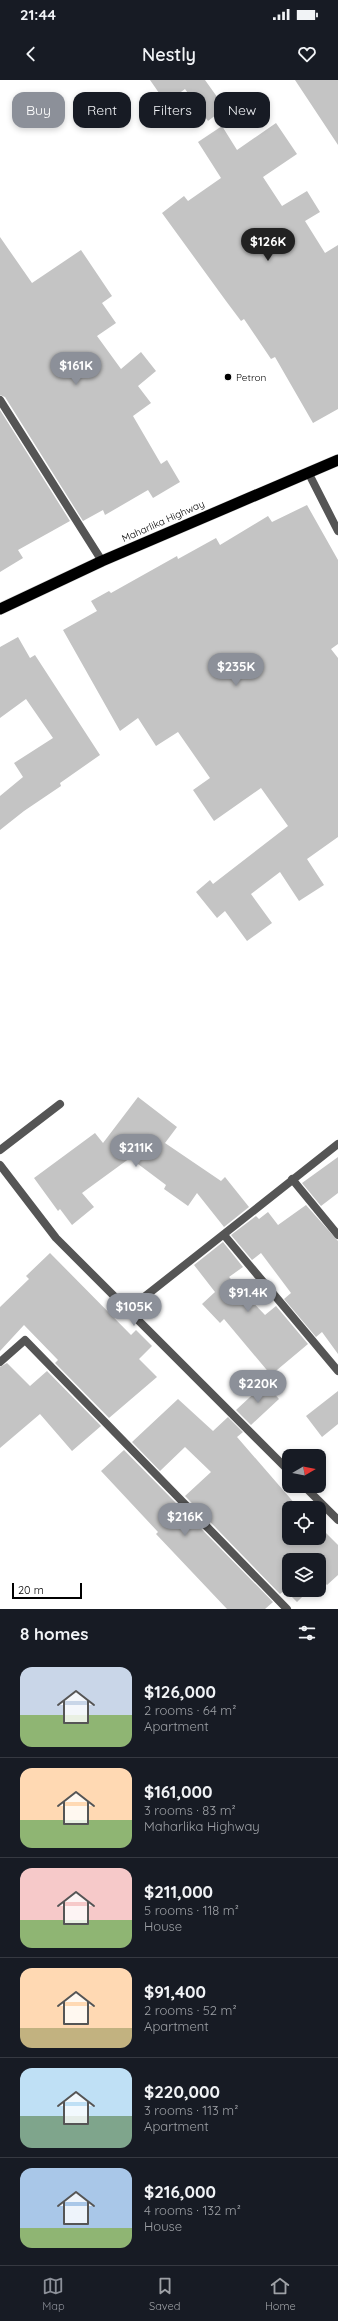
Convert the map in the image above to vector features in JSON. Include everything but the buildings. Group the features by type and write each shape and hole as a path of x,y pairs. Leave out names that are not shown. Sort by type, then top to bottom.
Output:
{"highway":[{"name":"Maharlika Highway","path":"0,609 102,561 338,460"}],"street":[{"path":"0,400 102,561"},
{"path":"308,472 338,531"},
{"path":"0,1150 60,1104"},
{"path":"129,1309 338,1144"},
{"path":"0,1165 56,1238 129,1309 282,1464"},
{"path":"292,1179 338,1235"},
{"path":"224,1235 338,1371"},
{"path":"0,1362 25,1340 287,1609"},
{"path":"311,1493 338,1520"}],"place":[{"name":"Petron","path":"228,377"}]}
